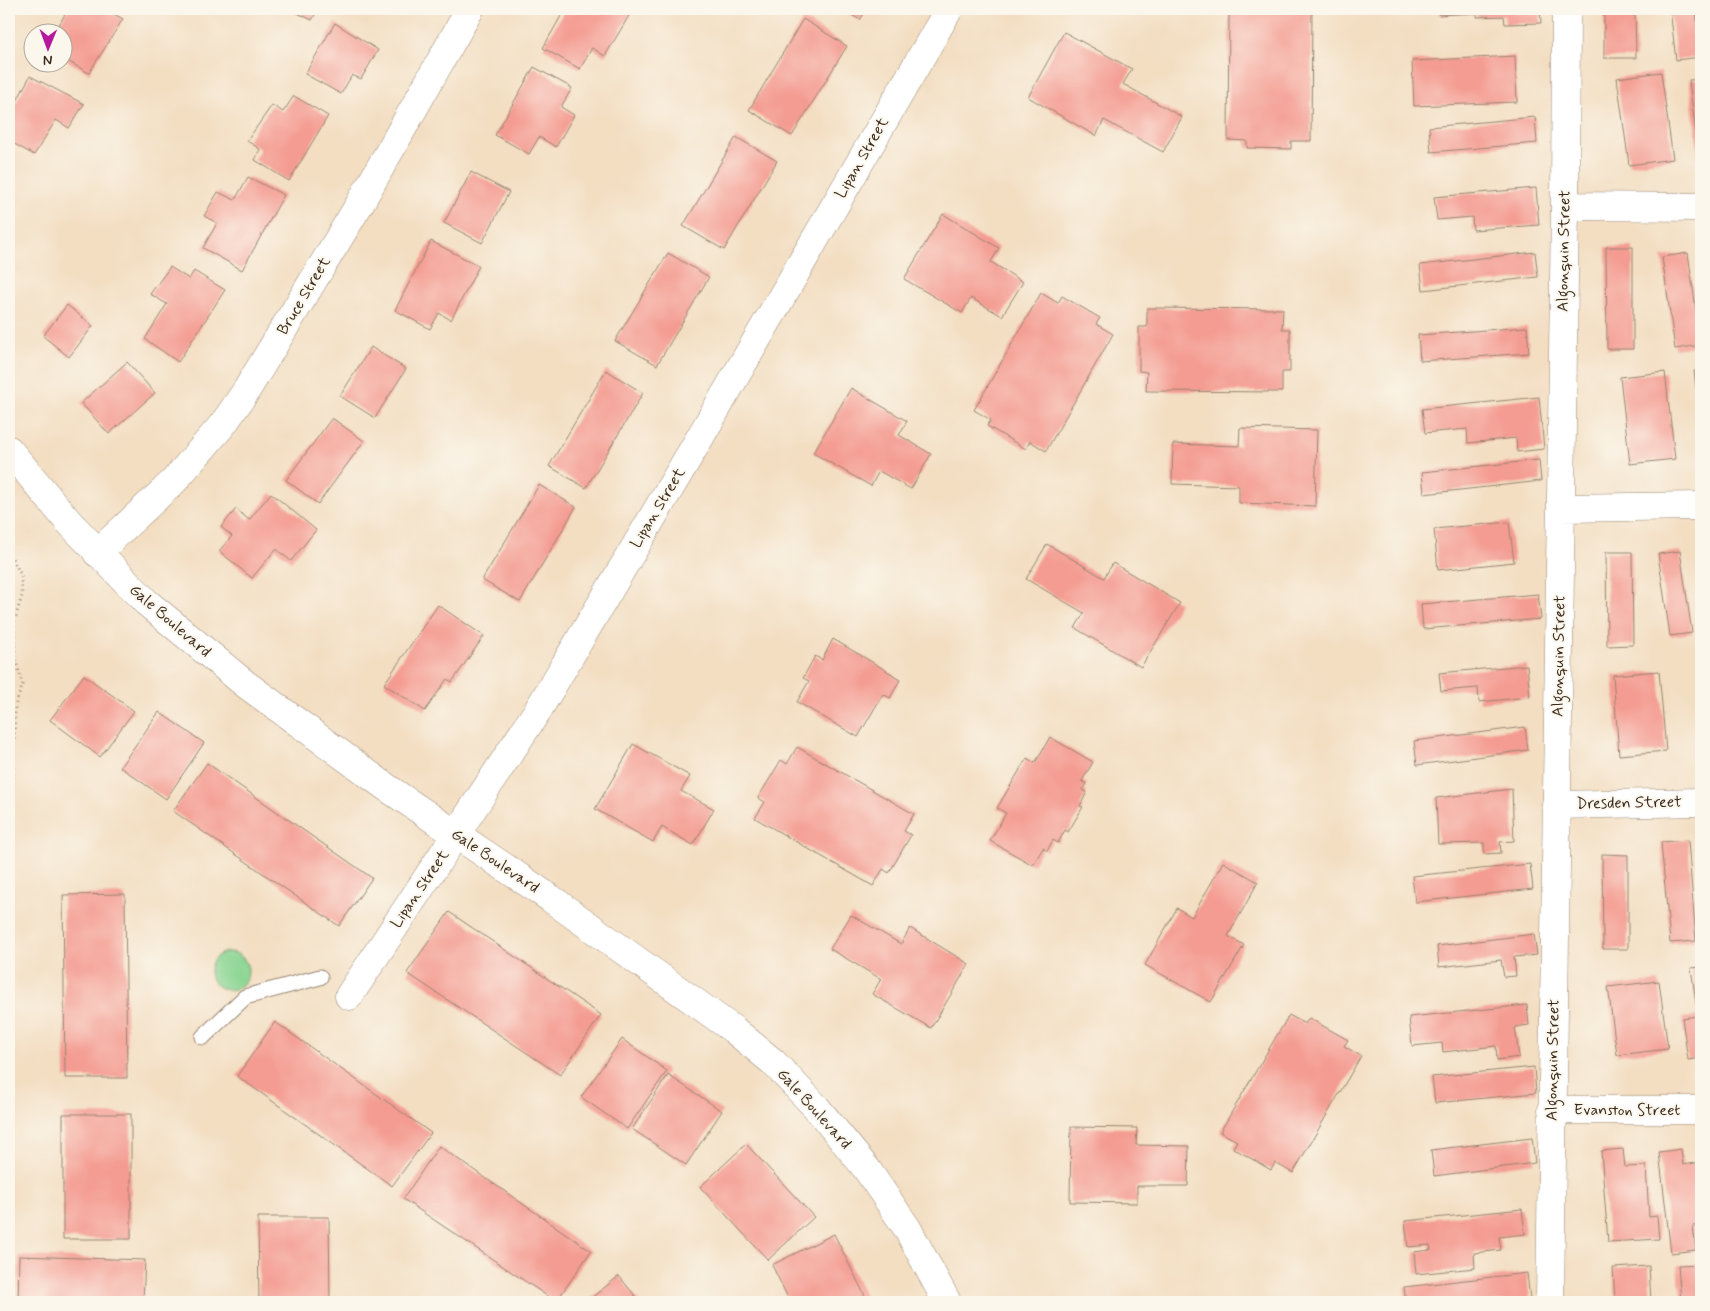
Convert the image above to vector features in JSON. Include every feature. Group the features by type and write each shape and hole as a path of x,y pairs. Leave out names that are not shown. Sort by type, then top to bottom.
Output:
{"street":[{"name":"Bruce Street","path":"97,553 174,481 224,423 246,391 359,205 470,9"},
{"name":"Lipan Street","path":"349,996 538,710 640,540 949,9"},
{"name":"Algonquin Street","path":"1550,1302 1566,9"},
{"path":"1565,206 1701,207"},
{"name":"Gale Boulevard","path":"9,450 68,522 146,602 244,683 386,787 550,898 734,1030 773,1062 816,1107 866,1168 907,1228 947,1302"},
{"path":"1561,508 1701,506"},
{"name":"Dresden Street","path":"1556,805 1701,802"},
{"name":"Evanston Street","path":"1552,1110 1701,1110"}],"lane":[{"path":"204,1036 245,997 320,977"}],"path":[{"path":"9,555 21,575 22,596 14,622 15,658 22,684 15,706 13,786 9,829"}],"green space":[{"path":"229,952 242,958 248,971 242,984 229,990 216,984 210,971 216,958"}],"building":[{"path":"68,9 105,9 123,19 89,73 72,64 72,22 61,22"},
{"path":"289,9 318,9 312,20"},
{"path":"565,9 633,9 605,56 592,48 580,69 543,48"},
{"path":"841,9 867,9 860,20"},
{"path":"1229,9 1312,9 1311,141 1291,141 1291,149 1247,148 1247,141 1228,140"},
{"path":"1439,9 1540,9 1541,23 1505,24 1504,16 1477,17 1477,13 1439,15"},
{"path":"1604,9 1635,9 1636,58 1604,58"},
{"path":"1670,9 1696,9 1701,57 1676,60"},
{"path":"803,19 847,46 792,136 749,110"},
{"path":"335,23 378,50 361,79 352,75 341,94 305,74"},
{"path":"1064,32 1132,69 1123,84 1182,117 1163,152 1104,120 1096,136 1028,97"},
{"path":"1515,56 1517,102 1414,106 1412,61"},
{"path":"534,67 572,88 561,107 574,115 556,147 539,137 529,154 495,135"},
{"path":"1661,72 1673,159 1629,165 1617,78"},
{"path":"30,76 84,104 69,128 56,120 34,155 9,141 9,116"},
{"path":"1701,79 1701,158 1699,158 1689,80"},
{"path":"294,96 328,116 289,181 255,160 260,149 247,141 272,105 283,112"},
{"path":"1535,117 1537,143 1431,152 1429,127"},
{"path":"736,137 777,161 724,250 683,226"},
{"path":"471,172 509,192 482,243 444,223"},
{"path":"248,177 284,195 242,270 203,248 217,223 204,216 218,192 235,200"},
{"path":"1536,188 1539,225 1473,230 1472,217 1437,220 1434,197"},
{"path":"943,214 999,248 991,262 1023,282 1002,316 971,298 962,313 904,279"},
{"path":"431,241 479,266 451,320 439,313 430,329 395,310"},
{"path":"1606,247 1633,247 1633,349 1607,349"},
{"path":"1535,252 1538,277 1423,290 1420,265"},
{"path":"668,253 709,277 657,365 615,341"},
{"path":"1688,253 1701,345 1675,349 1662,257"},
{"path":"170,267 189,279 194,271 225,290 178,362 145,339 167,304 150,294"},
{"path":"1041,293 1058,303 1062,296 1100,318 1096,324 1113,334 1046,451 1030,441 1026,449 987,426 991,420 974,410"},
{"path":"67,305 93,326 69,357 43,336"},
{"path":"1147,308 1283,309 1282,329 1290,329 1290,372 1282,372 1282,392 1146,391 1147,372 1139,371 1139,327 1147,327"},
{"path":"1527,327 1529,353 1420,361 1418,335"},
{"path":"371,347 406,369 375,418 340,396"},
{"path":"127,362 155,393 109,434 81,403"},
{"path":"606,370 643,393 586,488 549,466"},
{"path":"1701,370 1701,421 1700,421 1694,371"},
{"path":"1665,372 1675,459 1630,464 1620,377"},
{"path":"851,388 907,421 899,435 931,454 911,489 879,471 871,486 813,453"},
{"path":"1539,397 1544,449 1517,452 1516,438 1468,443 1467,429 1425,433 1422,409"},
{"path":"332,418 364,441 318,504 286,480"},
{"path":"1240,428 1317,430 1315,506 1239,503 1239,486 1172,484 1173,444 1239,446"},
{"path":"1539,460 1541,481 1424,494 1422,472"},
{"path":"539,485 576,507 520,602 482,580"},
{"path":"271,493 316,530 291,561 276,549 252,578 219,551 232,536 221,527 236,509 249,520"},
{"path":"1509,522 1514,562 1438,570 1434,529"},
{"path":"1047,544 1104,578 1113,563 1180,603 1141,667 1075,628 1084,613 1026,579"},
{"path":"1680,551 1692,633 1670,636 1658,554"},
{"path":"1606,552 1632,552 1633,645 1607,646"},
{"path":"1538,594 1541,619 1423,629 1421,604"},
{"path":"438,605 484,636 452,682 447,679 425,711 384,684"},
{"path":"833,639 900,680 890,698 883,694 858,737 797,702 809,681 803,678 815,656 822,660"},
{"path":"1527,665 1530,697 1479,702 1478,688 1441,691 1439,673"},
{"path":"1659,671 1666,751 1619,755 1613,675"},
{"path":"84,675 134,711 100,757 50,720"},
{"path":"159,712 204,743 166,799 120,767"},
{"path":"1525,727 1528,750 1417,765 1414,741"},
{"path":"1050,737 1093,762 1082,781 1087,784 1083,790 1087,792 1080,806 1083,807 1068,832 1065,830 1058,843 1053,840 1047,851 1043,848 1033,865 990,841 1006,813 997,808 1027,758 1035,763"},
{"path":"633,744 690,776 681,791 714,809 693,845 662,827 653,842 595,809"},
{"path":"797,747 914,814 904,831 911,835 889,873 883,869 873,886 755,818 765,802 758,798 781,760 787,764"},
{"path":"207,763 372,878 339,926 173,811"},
{"path":"1512,789 1514,841 1500,842 1501,853 1484,854 1484,843 1438,844 1436,798"},
{"path":"1688,840 1696,941 1670,943 1661,842"},
{"path":"1602,854 1628,855 1628,949 1603,949"},
{"path":"1223,862 1258,882 1228,936 1244,945 1211,1002 1145,965 1177,908 1192,917"},
{"path":"1530,864 1533,889 1415,902 1412,876"},
{"path":"125,894 127,1078 65,1078 63,895"},
{"path":"449,912 601,1015 560,1075 407,973"},
{"path":"851,915 901,944 910,928 969,964 931,1028 872,994 881,979 830,949"},
{"path":"1534,934 1537,955 1514,957 1516,976 1504,977 1501,960 1439,967 1437,946"},
{"path":"1701,967 1701,1058 1688,1060 1682,1018 1698,1016 1691,968"},
{"path":"1659,981 1668,1049 1617,1055 1608,987"},
{"path":"1527,1005 1529,1025 1515,1027 1519,1057 1497,1060 1496,1046 1443,1052 1442,1043 1412,1046 1409,1017"},
{"path":"1289,1015 1305,1024 1309,1018 1348,1040 1344,1046 1361,1056 1293,1173 1275,1163 1271,1170 1233,1148 1237,1141 1220,1132"},
{"path":"275,1022 431,1133 392,1186 237,1076"},
{"path":"622,1039 667,1071 627,1129 581,1097"},
{"path":"1534,1067 1536,1093 1435,1103 1432,1077"},
{"path":"668,1075 722,1111 686,1165 632,1129"},
{"path":"63,1114 131,1114 131,1239 63,1239"},
{"path":"1071,1127 1137,1128 1136,1145 1189,1146 1188,1186 1137,1186 1137,1203 1070,1202"},
{"path":"1532,1138 1535,1163 1434,1176 1431,1150"},
{"path":"746,1144 814,1217 768,1260 700,1187"},
{"path":"439,1146 591,1251 556,1302 403,1199"},
{"path":"1623,1149 1625,1167 1646,1166 1649,1217 1657,1216 1659,1239 1608,1242 1601,1151"},
{"path":"1681,1149 1683,1165 1701,1162 1701,1225 1693,1226 1696,1250 1671,1253 1659,1152"},
{"path":"1522,1209 1525,1234 1499,1237 1501,1250 1474,1253 1475,1268 1416,1274 1414,1252 1431,1250 1430,1245 1408,1247 1405,1221"},
{"path":"258,1217 329,1217 330,1302 259,1302"},
{"path":"834,1234 868,1302 790,1302 772,1265"},
{"path":"19,1256 145,1260 143,1302 18,1302"},
{"path":"1701,1264 1701,1302 1681,1302 1678,1265"},
{"path":"1649,1266 1651,1302 1615,1302 1613,1268"},
{"path":"1527,1273 1530,1300 1507,1302 1406,1302 1404,1287"},
{"path":"619,1276 640,1302 586,1302"}]}
